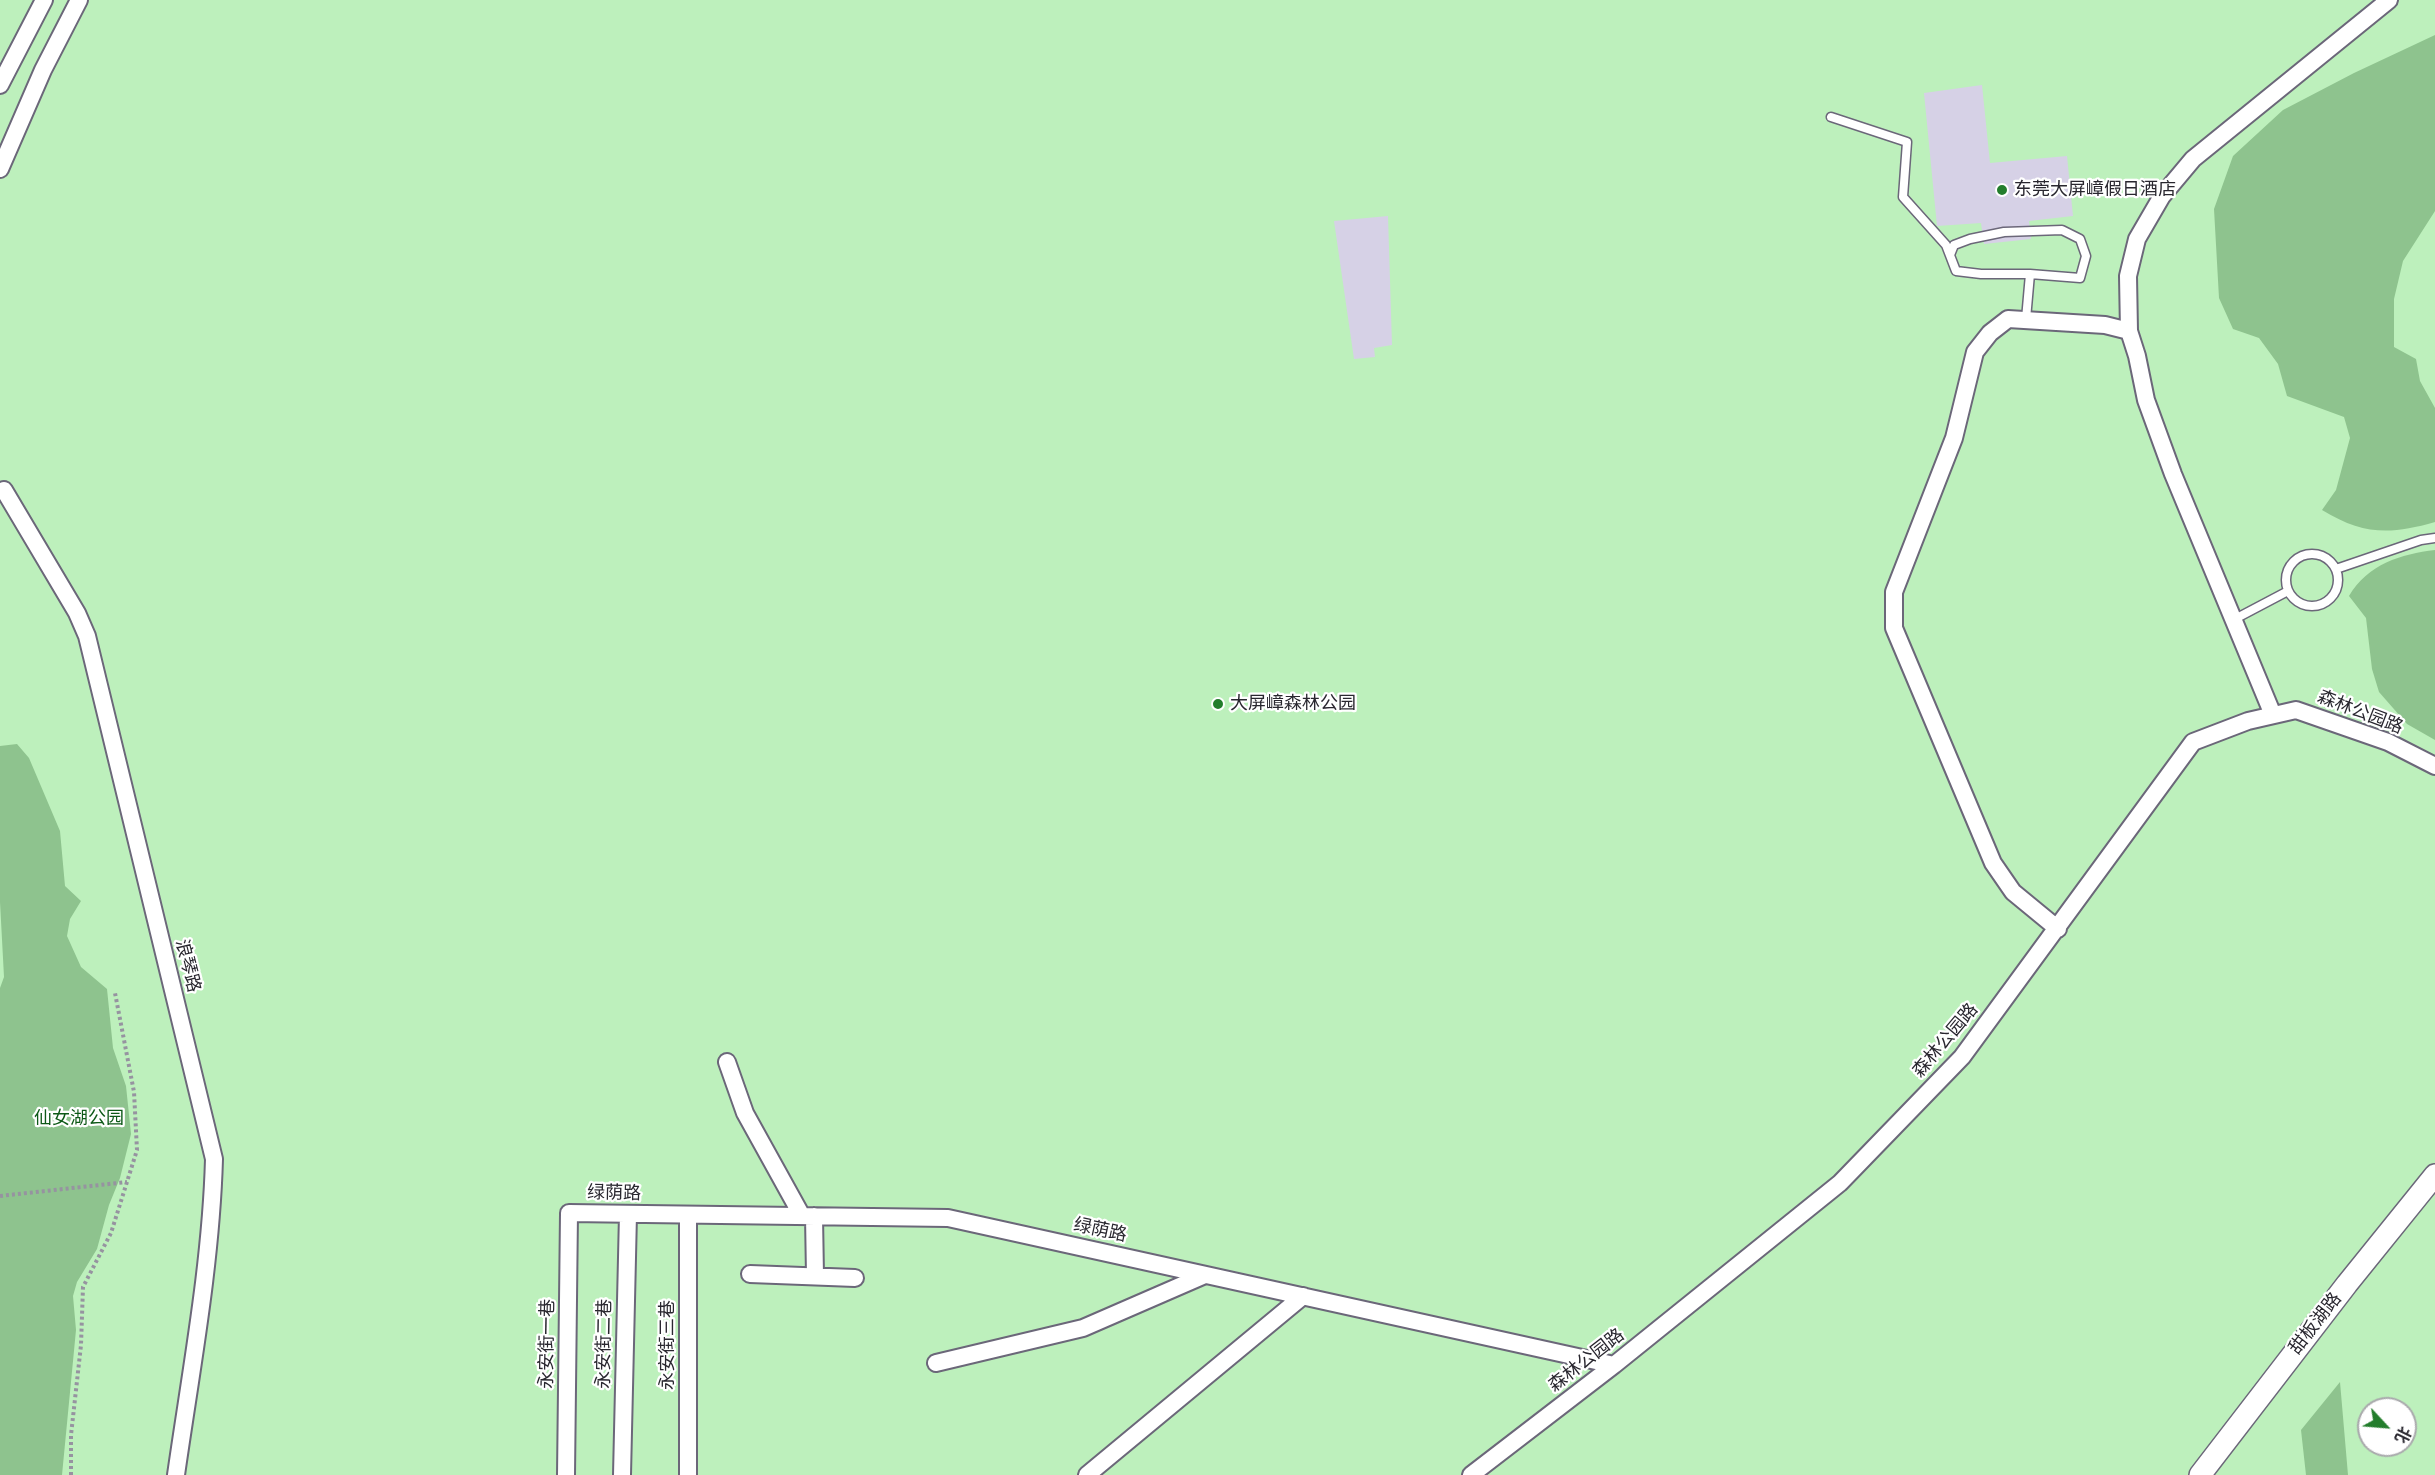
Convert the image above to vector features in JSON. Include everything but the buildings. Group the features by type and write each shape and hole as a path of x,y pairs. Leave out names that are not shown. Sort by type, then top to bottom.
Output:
{"street":[{"path":"0,85 44,0"},
{"path":"0,169 38,80 79,0"},
{"path":"2272,715 2173,474 2146,400 2129,331 2128,276 2137,238 2162,196 2193,159 2389,0"},
{"path":"2058,929 2013,892 1993,863 1894,628 1894,592 1954,438 1975,352 1990,333 2008,319 2105,325 2129,331"},
{"name":"浪琴路","path":"4,490 77,613 87,636 214,1159 213,1201 204,1284 176,1475"},
{"name":"森林公园路","path":"1471,1475 1614,1365 1840,1183 1962,1057 2193,742 2248,721 2296,710 2388,742 2435,766"},
{"path":"728,1062 746,1113 808,1216 815,1276"},
{"name":"甜板湖路","path":"2199,1475 2435,1175"},
{"name":"绿荫路","path":"569,1213 948,1218 1614,1365"},
{"name":"永安街一巷","path":"566,1475 569,1213"},
{"name":"永安街二巷","path":"622,1475 627,1214"},
{"name":"永安街三巷","path":"688,1215 688,1475"},
{"path":"750,1274 855,1278"},
{"path":"936,1363 1083,1328 1205,1275"},
{"path":"1087,1475 1303,1296"}],"lane":[{"path":"1831,117 1907,142 1903,197 1946,245 1956,271 2080,278 2086,256 2080,239 2062,230 2004,232 1970,239 1954,245 1950,255"},
{"path":"2026,319 2030,274"},
{"path":"2336,569 2421,540 2435,538"},
{"path":"2318,554 2329,560 2336,569 2338,581 2334,593 2321,605 2303,604 2293,598 2288,591 2286,581 2288,570 2300,556 2318,554"},
{"path":"2233,620 2288,591"}],"path":[{"path":"71,1475 71,1435 81,1345 83,1287 111,1233 137,1150 134,1092 115,993"},
{"path":"0,1196 127,1182"}],"green space":[{"name":"大屏嶂森林公园","path":"0,0 2435,0 2435,1475 0,1475"}],"shaded area":[{"path":"2435,35 2435,211 2403,261 2394,299 2394,347 2416,359 2420,381 2435,408 2435,522 2390,531 2377,530 2351,524 2322,510 2336,490 2350,438 2344,417 2287,396 2278,364 2259,338 2233,329 2219,298 2214,209 2233,156 2283,110"},
{"path":"2435,550 2435,740 2407,724 2379,692 2372,669 2366,618 2349,596 2366,576 2386,562 2410,554"},
{"name":"仙女湖公园","path":"17,744 29,758 60,831 65,886 81,901 70,919 67,936 81,967 107,989 113,1048 126,1086 131,1134 120,1178 109,1205 97,1249 77,1282 73,1296 76,1330 62,1475 0,1475 0,988 4,977 0,902 0,746"},
{"path":"2340,1382 2348,1475 2306,1475 2301,1430"}],"place":[{"name":"东莞大屏嶂假日酒店","path":"2002,190"},
{"name":"大屏嶂森林公园","path":"1218,704"}]}
